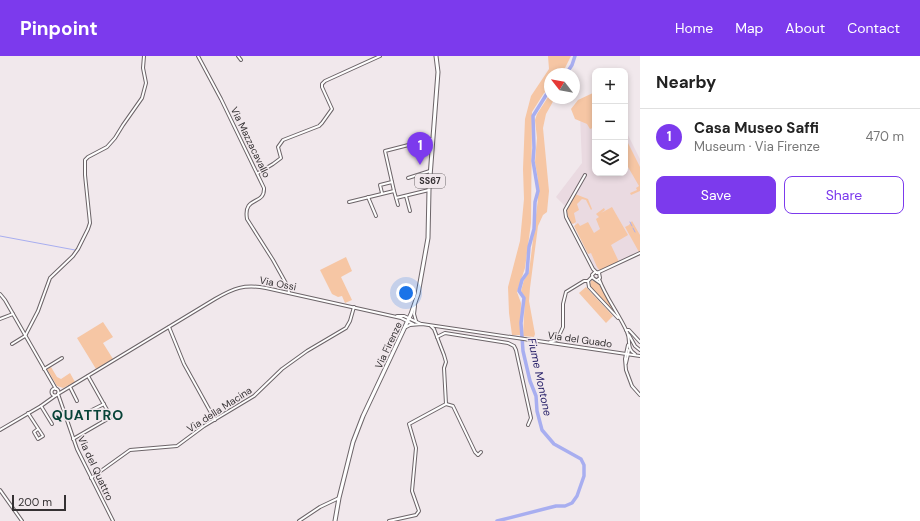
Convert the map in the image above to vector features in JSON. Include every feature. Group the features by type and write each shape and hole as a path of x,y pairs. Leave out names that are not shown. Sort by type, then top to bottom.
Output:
{"main road":[{"name":"Via Firenze","path":"335,521 338,498 353,442 415,305 428,238 430,171 438,72 436,56"}],"street":[{"path":"12,344 25,336 38,311 50,278 73,256 88,230 90,223 84,164 85,160 88,156 107,147 115,138 122,125 142,98 146,83 143,68 144,56"},
{"name":"Via Mazzacavallo","path":"198,56 258,173 264,188 265,193 262,197 251,202 247,206 247,219 273,260 288,288 289,293"},
{"path":"238,56 241,60"},
{"path":"258,173 281,158 278,147 283,140 320,126 332,109 322,87 325,80 380,56"},
{"path":"398,206 385,151 432,139"},
{"path":"408,178 430,171"},
{"path":"584,175 565,210 566,217 600,277 598,280 620,320 635,346 640,350"},
{"path":"382,193 380,185 392,182"},
{"path":"349,202 394,190"},
{"path":"396,198 429,190"},
{"path":"406,196 410,212"},
{"path":"368,197 376,216"},
{"path":"620,320 589,288 591,279 597,272 640,253"},
{"path":"548,342 557,340 562,327 562,304 566,292 584,281 591,279 598,280"},
{"name":"Via Ossi","path":"0,430 41,406 63,390 228,291 240,287 256,286 408,320"},
{"path":"0,294 5,300 52,384 57,389 56,395"},
{"path":"404,330 404,318 410,313 415,305"},
{"path":"415,305 414,314 416,321"},
{"name":"Via della Macina","path":"91,478 130,450 177,446 254,396 282,369 307,351 346,328 350,321 354,307"},
{"path":"0,319 13,314"},
{"path":"408,320 413,324"},
{"name":"Via del Guado","path":"408,320 416,321 422,324"},
{"path":"404,330 407,326 413,324"},
{"name":"Via del Guado","path":"413,324 422,324 640,356"},
{"path":"431,326 437,337 446,362 444,368 446,404"},
{"path":"169,327 184,364 215,420"},
{"path":"627,332 629,330 640,342"},
{"path":"627,332 629,343 626,359 626,370 629,380 640,394"},
{"path":"437,337 445,333 508,343 514,346 531,418 528,425"},
{"path":"626,359 619,353 628,348"},
{"path":"628,348 636,355"},
{"path":"626,359 636,355"},
{"path":"44,369 62,358"},
{"path":"73,439 111,417 88,376"},
{"path":"52,384 52,391"},
{"path":"70,387 76,401"},
{"name":"Via Ossi","path":"49,400 52,391 57,389 63,390"},
{"name":"Via del Quattro","path":"52,391 59,398 77,449 113,521"},
{"path":"88,412 104,404"},
{"path":"388,521 416,515 418,511 412,491 416,448 409,424 446,404 453,406 470,444 478,456 481,452"},
{"path":"41,406 52,424"},
{"path":"28,413 43,436 38,439 34,432 38,429"},
{"path":"0,490 22,521"},
{"path":"299,521 320,507 338,498"}],"shaded area":[{"path":"548,56 571,56 565,68 549,68"},
{"path":"544,76 544,93 532,112 531,223 525,268 517,292 521,303 520,335 512,335 508,287 520,241 524,199 523,169 525,119 531,96"},
{"path":"592,93 592,128 590,129 587,124 575,119 571,109 575,104 580,104 580,99"},
{"path":"544,103 552,104 546,114 543,128 549,191 547,212 543,215 538,226 529,301 535,334 534,337 523,336 525,298 521,291 524,280 529,272 538,199 538,180 535,162 537,138 535,120"},
{"path":"592,108 592,176 628,176 628,135 640,159 640,251 600,271 595,269 568,209 556,197 582,163 580,116"},
{"path":"628,143 640,167 640,191 631,195 630,193 637,190 636,188 639,186 628,167"},
{"path":"575,194 588,199 592,209 591,210 586,200 582,199 577,204 579,210 574,213 576,222 573,224 571,223 567,208"},
{"path":"612,207 628,235 611,245 619,262 600,271 591,253 588,254 574,226 578,223 580,226 588,222 594,233 600,229 596,219 599,217 596,214 604,208 605,210 601,213"},
{"path":"632,221 640,235 640,252 625,227"},
{"path":"346,257 352,271 341,277 352,300 345,303 342,296 338,297 332,294 320,270"},
{"path":"591,280 599,283 616,315 591,288"},
{"path":"586,287 613,316 606,323 579,293"},
{"path":"103,322 113,337 103,343 113,359 96,369 77,338"},
{"path":"51,367 57,377 61,379 70,373 75,382 63,388 57,386 47,369"}],"waterway":[{"name":"Fiume Montone","path":"570,68 575,56"},
{"name":"Fiume Montone","path":"497,521 556,506 565,506 572,503 577,496 584,476 584,465 581,459 554,444 542,430 537,411 536,396 530,381 523,351 521,323 524,298 519,291 522,280 527,273 529,247 534,229 535,202 538,191 533,161 533,116 544,98"},
{"path":"630,222 632,226"},
{"path":"633,228 635,232"},
{"path":"0,236 75,250"}],"place":[{"name":"Casa Museo Saffi","path":"420,165"}],"district":[{"name":"QUATTRO","path":"88,415"}]}
